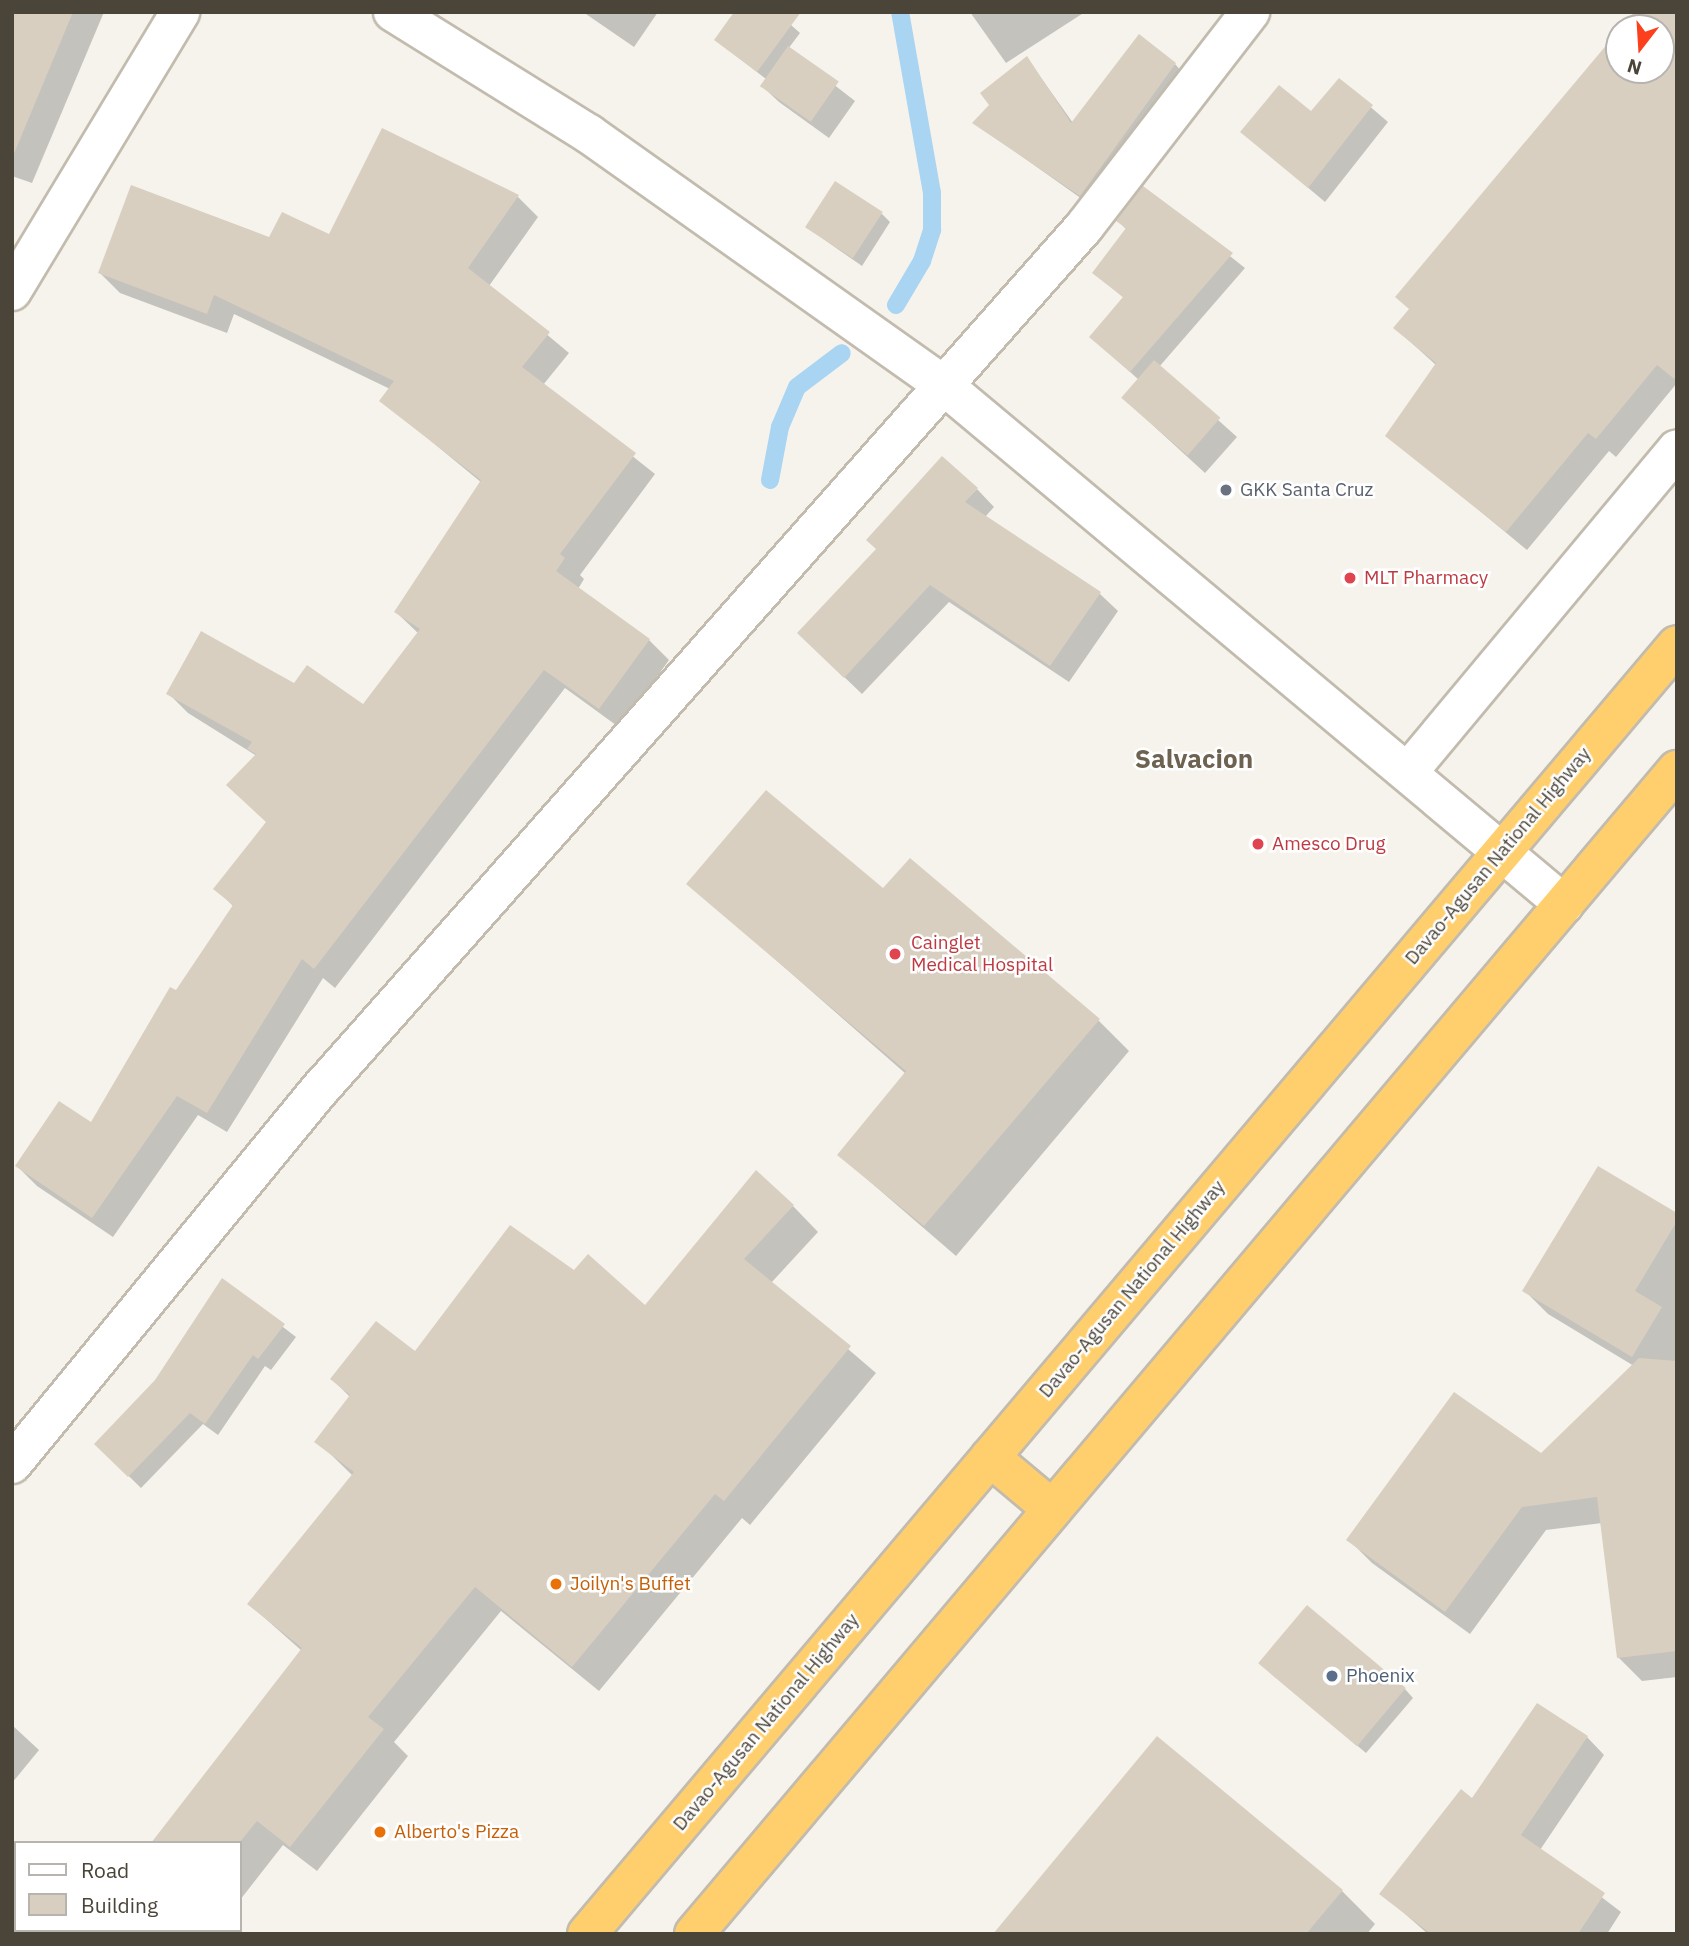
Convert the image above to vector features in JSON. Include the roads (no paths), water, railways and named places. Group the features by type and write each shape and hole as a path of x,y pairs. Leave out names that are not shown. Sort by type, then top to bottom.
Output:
{"highway":[{"name":"Davao-Agusan National Highway","path":"587,1934 1502,852 1673,658"},
{"path":"694,1934 1677,770"},
{"path":"990,1457 1052,1509"}],"street":[{"path":"12,291 180,12"},
{"path":"393,12 589,134 942,384 1564,904"},
{"path":"12,1464 323,1086 942,384 1084,227 1250,12"},
{"path":"1408,772 1677,449"}],"waterway":[{"path":"896,305 922,261 932,230 932,193 900,12"},
{"path":"770,480 780,427 797,387 842,353"}],"place":[{"name":"GKK Santa Cruz","path":"1226,490"},
{"name":"MLT Pharmacy","path":"1350,578"},
{"name":"Amesco Drug","path":"1258,844"},
{"name":"Cainglet Medical Hospital","path":"895,954"},
{"name":"Joilyn's Buffet","path":"556,1584"},
{"name":"Phoenix","path":"1332,1676"},
{"name":"Alberto's Pizza","path":"380,1832"}],"district":[{"name":"Salvacion","path":"1194,759"}]}
